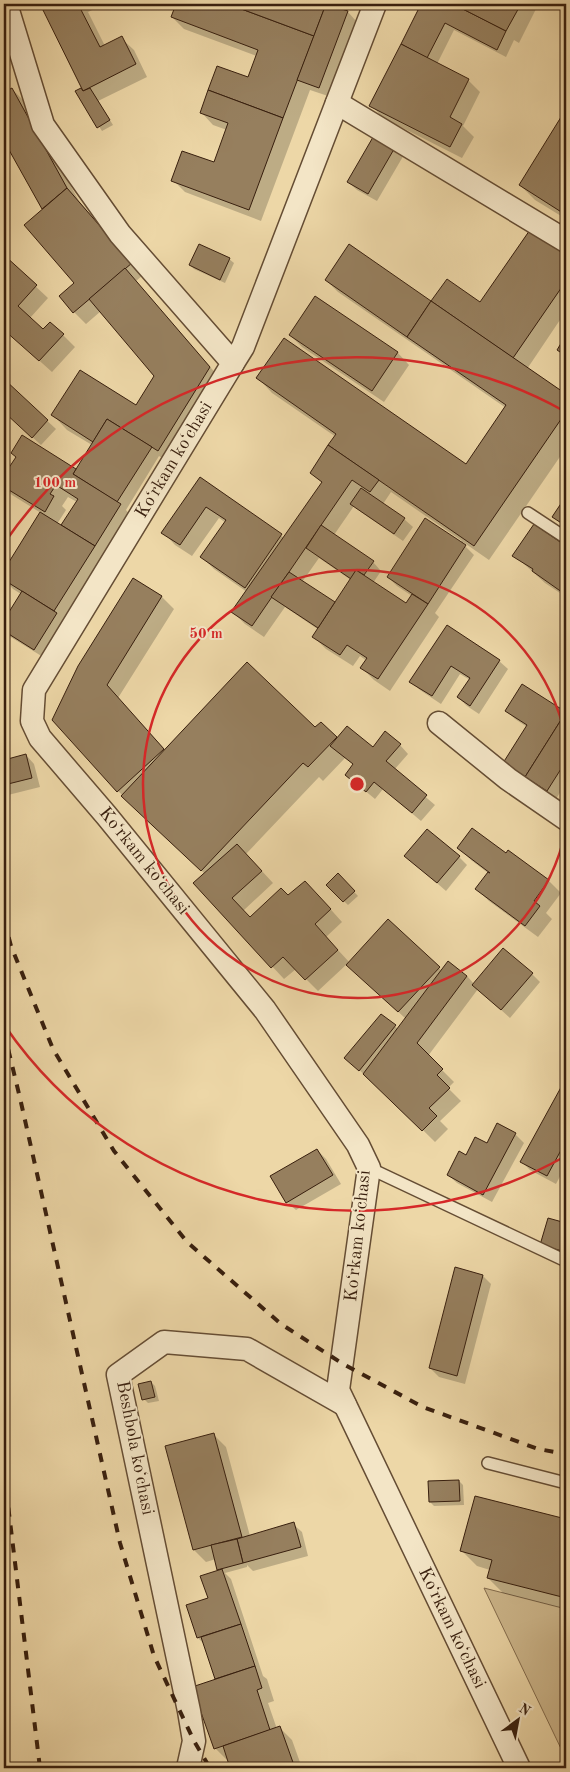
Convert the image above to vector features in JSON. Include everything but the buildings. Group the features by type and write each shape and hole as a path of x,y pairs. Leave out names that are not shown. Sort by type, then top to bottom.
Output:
{"street":[{"path":"6,4 43,126 120,234 232,363"},
{"name":"Koʻrkam koʻchasi","path":"375,4 242,347 34,690 32,721 40,738 106,814 265,1010 358,1145 369,1168 338,1390 519,1768"},
{"path":"337,103 566,242"},
{"path":"439,724 508,779 566,819"},
{"name":"Beshbola koʻchasi","path":"188,1768 194,1741 189,1710 118,1375 164,1342 247,1349 345,1405"}],"lane":[{"path":"528,513 566,538"},
{"path":"369,1168 566,1261"},
{"path":"488,1464 566,1483"}],"shaded area":[{"path":"484,1588 566,1609 566,1759"}],"railway":[{"path":"4,920 11,946 53,1049 114,1151 187,1242 281,1324 343,1364 423,1407 538,1449 566,1454"},
{"path":"4,1032 120,1543 154,1656 194,1741 210,1768"},
{"path":"4,1472 40,1768"}]}
